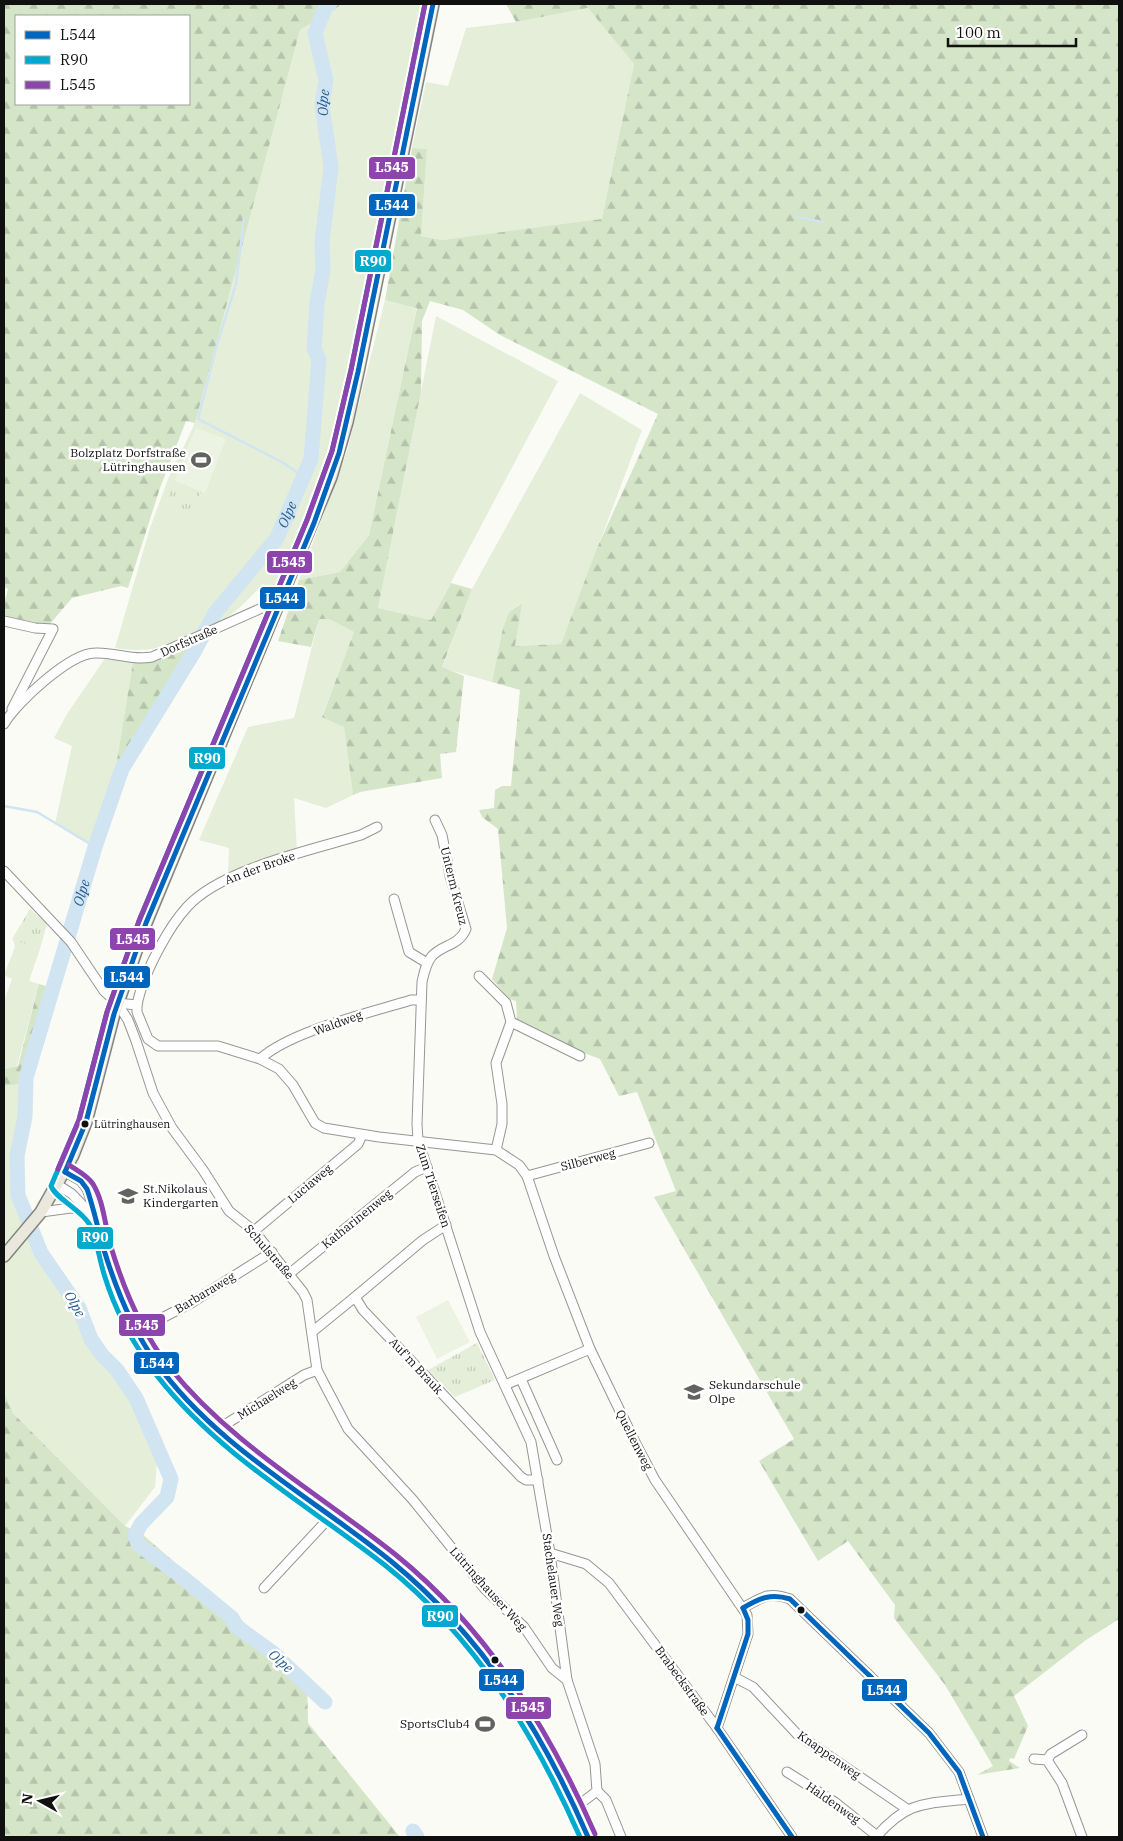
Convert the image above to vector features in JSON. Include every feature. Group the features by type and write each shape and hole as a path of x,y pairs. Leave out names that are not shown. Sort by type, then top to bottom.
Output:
{"main road":[{"path":"4,1256 41,1212 58,1185 86,1122 118,1003 146,923 331,477 347,422 433,4"}],"street":[{"name":"Dorfstraße","path":"4,724 10,714 67,664 81,655 94,652 142,659 162,654 264,608 277,610"},
{"path":"4,621 53,630 10,714"},
{"name":"Unterm Kreuz","path":"427,964 434,954 462,937 466,929 450,876 442,835 435,820"},
{"name":"An der Broke","path":"137,1005 155,956 166,936 187,906 230,877 361,835 377,827"},
{"path":"4,871 8,882 71,942 104,991 118,1003 137,1005 137,1012 148,1039 158,1046 218,1046 260,1059 279,1069 293,1085 315,1123 324,1128 362,1135 496,1150 502,1124 502,1104 496,1063 499,1049 511,1022 506,1003 479,976"},
{"path":"394,899 409,952 427,964"},
{"name":"Zum Tierseifen","path":"427,964 420,1000 416,1124 418,1140 480,1332 531,1442"},
{"name":"Waldweg","path":"260,1059 271,1049 342,1020 411,1000 420,1000"},
{"name":"Schulstraße","path":"118,1003 133,1034 152,1094 172,1128 203,1170 229,1211 254,1231 289,1274 307,1300 317,1370 348,1429 412,1500"},
{"path":"511,1022 580,1056"},
{"name":"Luciaweg","path":"254,1231 358,1144 362,1135"},
{"name":"Silberweg","path":"527,1176 649,1143"},
{"name":"Quellenweg","path":"496,1150 519,1165 527,1176 590,1349 655,1480 743,1608 748,1620 748,1634 717,1728"},
{"name":"Katharinenweg","path":"289,1274 415,1172 427,1167"},
{"path":"65,1172 80,1181 87,1189 91,1214 113,1278 137,1331 165,1373 218,1430 391,1560 417,1582 460,1626 492,1664 544,1744 576,1807 588,1837"},
{"path":"58,1185 72,1194 91,1214"},
{"path":"41,1212 70,1208 91,1214"},
{"path":"312,1332 423,1240 446,1225"},
{"name":"Barbaraweg","path":"137,1331 191,1303 272,1252"},
{"name":"Auf'm Brauk","path":"355,1298 363,1310 521,1476 526,1480 538,1480"},
{"path":"505,1384 522,1379 590,1349"},
{"name":"Michaelweg","path":"218,1430 304,1375 317,1370"},
{"path":"522,1379 557,1460"},
{"name":"Stachelauer Weg","path":"531,1442 550,1553 567,1680"},
{"name":"Lütringhauser Weg","path":"412,1500 473,1576 524,1627 552,1668 567,1680 595,1764 597,1790 606,1800 621,1837"},
{"path":"264,1588 330,1516"},
{"name":"Brabeckstraße","path":"550,1553 586,1564 609,1583 717,1728 792,1837"},
{"path":"743,1608 764,1596 778,1594 790,1599 929,1733 958,1772 983,1837"},
{"name":"Knappenweg","path":"734,1677 753,1688 797,1734 907,1809"},
{"path":"1047,1760 1051,1754 1082,1736"},
{"path":"1034,1759 1047,1760"},
{"path":"1047,1760 1062,1783 1082,1837"},
{"name":"Haldenweg","path":"787,1772 836,1803 876,1837 907,1809 928,1803 968,1799"},
{"path":"576,1807 597,1790"}],"green space":[{"path":"4,4 343,4 300,30 195,423 186,421 160,488 128,588 121,586 72,598 49,625 4,616 4,604 8,589 4,587"},
{"path":"343,4 427,4 366,305 337,425 311,508 275,592 263,584 232,614 208,629 183,641 143,650 115,648 150,528 168,479 195,423 300,30","holes":["196,428 205,493 202,492 164,508"]},
{"path":"506,4 1119,4 1119,1619 1086,1640 1014,1696 1028,1726 1014,1759 1010,1758 1009,1761 1020,1768 977,1775 993,1766 945,1685 894,1618 895,1605 848,1541 818,1561 759,1461 794,1439 654,1197 676,1191 637,1092 619,1096 600,1059 576,1050 517,1019 516,1001 509,999 492,979 507,928 498,829 482,817 479,810 494,808 495,790 502,786 511,786 520,690 492,682 503,628 509,612 522,603 515,646 561,644 597,548 658,414 500,335 463,310 430,301 422,321 421,392 378,608 431,620 451,583 472,589 442,667 464,676 456,752 440,754 442,778 360,792 353,795 344,727 322,717 354,632 329,619 319,619 311,647 278,641 299,580 340,572 369,535 417,308 385,300 412,148 427,149 421,236 442,240 602,219 634,64 588,8 516,22"},
{"path":"588,8 634,64 602,220 442,240 421,236 427,149 412,148 426,82 448,86 466,28 516,22"},
{"path":"385,300 417,307 369,535 340,572 299,580 347,451"},
{"path":"436,316 558,381 431,620 378,608"},
{"path":"580,393 642,430 561,644 515,646 521,603 509,612 503,629 492,682 442,668 472,589"},
{"name":"Bolzplatz Dorfstraße Lütringhausen","path":"196,428 226,439 205,493 175,480"},
{"path":"175,480 205,493 201,492 191,518 164,508"},
{"path":"319,619 329,619 354,632 322,716 344,727 353,795 326,808 294,798 297,852 228,873 229,848 199,840 248,727 294,718"},
{"path":"195,643 121,767 101,821 116,766 133,662 170,655"},
{"path":"106,657 133,662 116,766 93,846 55,824 72,746 54,738 67,714"},
{"path":"30,909 47,924 40,949 12,939"},
{"path":"13,939 40,949 29,981 39,984 17,1066 4,1069 4,1001 12,979 4,975 15,947"},
{"path":"39,984 49,987 21,1084 4,1086 4,1069 18,1066"},
{"path":"21,1084 21,1115 13,1154 15,1195 38,1254 74,1306 95,1354 113,1370 129,1395 157,1462 155,1487 125,1526 13,1413 4,1392 4,1086"},
{"path":"448,1300 470,1342 437,1359 416,1317"},
{"path":"477,1343 495,1380 455,1397 428,1370"},
{"path":"4,1392 13,1413 125,1526 142,1534 307,1677 308,1723 400,1837 4,1837"}],"waterway":[{"name":"Olpe","path":"325,1702 272,1652 237,1627 232,1618 138,1544 135,1535 141,1524 167,1497 171,1479 136,1398 117,1370 102,1355 91,1339 79,1308 41,1253 18,1195 17,1156 25,1117 26,1078 95,847 122,769 194,652 215,613 277,538 311,459 319,359 314,349 317,304 323,270 322,242 331,167 322,105 326,80 315,33 326,6 330,4"},
{"path":"797,217 823,222"},
{"path":"244,218 236,284 216,348 198,419 282,462 304,477"},
{"path":"4,806 37,812 95,847"},
{"name":"Olpe","path":"413,1831 417,1837"}],"transit line":[{"name":"R90","path":"425,4 351,370 332,451 307,520 139,921 107,1012 79,1120 51,1186 90,1225 102,1268 120,1315 141,1353 158,1377 182,1405 237,1455 386,1566 448,1624 500,1690 522,1725 543,1762 580,1837"},
{"name":"L545","path":"58,1169 79,1120 107,1012 139,921 307,520 332,451 351,370 425,4"},
{"name":"L544","path":"65,1172 86,1122 114,1014 146,923 314,523 339,453 358,372 433,4"},
{"name":"L545","path":"69,1165 88,1178 97,1191 111,1247 128,1295 142,1326 170,1368 194,1396 249,1445 396,1555 429,1584 459,1615 487,1648 535,1718 577,1794 595,1834"},
{"name":"L544","path":"65,1172 81,1181 87,1189 104,1250 119,1293 131,1321 155,1361 179,1391 235,1445 392,1562 454,1621 507,1688 530,1723 551,1760 588,1837"},
{"name":"L544","path":"743,1608 771,1597 777,1596 790,1599 929,1733 959,1772 983,1837"},
{"name":"L544","path":"717,1728 748,1634 748,1620 743,1608"},
{"name":"L544","path":"717,1728 792,1837"}],"place":[{"name":"Bolzplatz Dorfstraße Lütringhausen","path":"201,460"},
{"name":"Lütringhausen","path":"85,1124"},
{"name":"St.Nikolaus Kindergarten","path":"128,1196"},
{"name":"Sekundarschule Olpe","path":"694,1392"},
{"name":"SportsClub4","path":"485,1724"}]}
